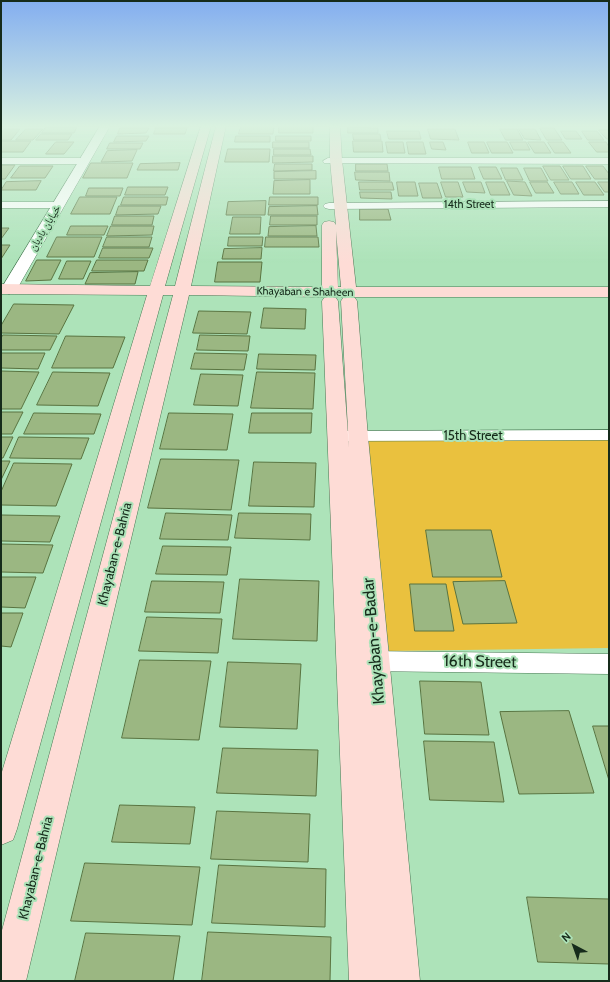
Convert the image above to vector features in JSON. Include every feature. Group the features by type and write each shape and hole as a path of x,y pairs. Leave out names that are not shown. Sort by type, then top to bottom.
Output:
{"main road":[{"path":"1,828 155,295 192,172"},
{"name":"Khayaban-e-Bahria","path":"7,981 180,295 209,172"},
{"name":"Khayaban-e-Badar","path":"333,172 348,436 350,661 368,981"},
{"name":"Khayaban-e-Badar","path":"335,206 340,297"},
{"name":"Khayaban e Shaheen","path":"3,295 340,297 471,296 609,292"},
{"name":"Khayaban e Shaheen","path":"471,296 609,300"},
{"name":"Khayaban-e-Badar","path":"348,436 376,661 402,981"}],"street":[{"name":"خیابان بادبان","path":"3,295 51,206 66,172"},
{"name":"خیابان بادبان","path":"31,226 51,206 76,172"},
{"name":"14th Street","path":"335,206 609,204"},
{"path":"1,206 51,206"},
{"name":"15th Street","path":"348,436 609,435"},
{"name":"16th Street","path":"350,661 609,664"}],"shaded area":[{"path":"609,439 609,648 389,651 374,530 366,440"}],"building":[{"path":"1,172 10,172 5,179 1,179"},
{"path":"16,172 49,172 45,178 11,178"},
{"path":"86,172 129,172 127,178 83,178"},
{"path":"274,172 316,172 316,179 274,179"},
{"path":"355,172 389,172 390,181 356,180"},
{"path":"440,172 473,172 475,179 442,179"},
{"path":"481,172 498,172 502,179 484,179"},
{"path":"503,172 519,172 523,180 506,180"},
{"path":"526,172 543,172 548,181 530,181"},
{"path":"546,172 564,172 569,180 551,180"},
{"path":"567,172 587,172 591,179 571,179"},
{"path":"590,172 607,172 609,174 609,179 595,179"},
{"path":"310,180 310,194 273,194 274,181"},
{"path":"41,181 36,190 1,190 6,182"},
{"path":"507,181 525,182 532,196 514,195"},
{"path":"359,182 392,182 394,190 360,190"},
{"path":"397,182 415,182 418,196 399,196"},
{"path":"441,182 458,182 463,197 446,197"},
{"path":"463,182 481,182 485,193 467,192"},
{"path":"486,182 504,182 510,195 491,195"},
{"path":"530,182 547,182 554,193 536,193"},
{"path":"554,182 572,182 579,194 561,194"},
{"path":"576,182 595,182 604,195 584,195"},
{"path":"598,182 609,182 609,192 605,192"},
{"path":"419,183 437,183 442,198 423,198"},
{"path":"128,187 168,187 165,195 125,195"},
{"path":"89,188 123,188 120,196 86,196"},
{"path":"360,192 391,192 392,199 361,198"},
{"path":"80,197 117,197 110,214 71,214"},
{"path":"124,197 168,197 166,205 121,205"},
{"path":"270,197 318,197 318,205 269,205"},
{"path":"266,201 265,215 226,215 228,202"},
{"path":"119,206 161,206 158,214 116,215"},
{"path":"317,206 318,215 268,215 269,207"},
{"path":"360,209 388,209 391,220 360,220"},
{"path":"115,216 154,216 152,225 112,225"},
{"path":"271,216 317,216 317,225 270,225"},
{"path":"233,217 261,217 260,234 230,234"},
{"path":"71,226 108,226 104,235 67,235"},
{"path":"111,226 154,226 152,235 107,236"},
{"path":"316,226 317,236 268,236 269,227"},
{"path":"1,228 9,228 1,239"},
{"path":"57,237 102,237 94,257 47,257"},
{"path":"107,237 152,237 149,247 103,247"},
{"path":"229,237 263,237 262,246 228,246"},
{"path":"266,237 318,237 319,247 265,247"},
{"path":"1,245 10,245 1,259"},
{"path":"103,248 153,248 149,258 99,258"},
{"path":"262,248 261,259 222,259 224,249"},
{"path":"37,260 61,260 51,280 26,281"},
{"path":"97,260 148,260 144,271 92,271"},
{"path":"67,261 91,261 83,279 59,279"},
{"path":"218,262 262,262 260,282 215,282"},
{"path":"138,272 135,284 85,284 90,273"},
{"path":"14,304 74,305 59,334 1,333 1,326"},
{"path":"264,308 306,309 305,329 261,328"},
{"path":"199,311 251,312 247,334 193,333"},
{"path":"3,335 57,336 50,350 1,350 1,339"},
{"path":"200,335 250,336 248,351 197,350"},
{"path":"66,336 125,337 113,368 52,368"},
{"path":"1,353 45,353 38,369 1,368"},
{"path":"195,353 247,354 244,370 191,369"},
{"path":"259,354 316,355 315,370 257,369"},
{"path":"1,371 39,372 21,409 1,409"},
{"path":"53,372 110,373 98,406 37,405"},
{"path":"257,372 315,373 313,409 251,408"},
{"path":"201,374 243,375 238,406 194,405"},
{"path":"1,412 23,412 12,434 1,434"},
{"path":"34,413 101,414 94,434 24,434"},
{"path":"169,413 233,414 227,450 160,449"},
{"path":"252,413 312,413 311,433 249,433"},
{"path":"1,437 13,437 3,458 1,458"},
{"path":"19,437 89,438 81,459 10,458"},
{"path":"161,459 239,460 231,510 148,508"},
{"path":"1,461 10,461 1,480"},
{"path":"254,462 316,463 314,507 249,506"},
{"path":"14,463 72,464 56,506 1,505 1,492"},
{"path":"166,513 232,515 228,540 160,539"},
{"path":"239,513 311,514 310,540 235,538"},
{"path":"1,515 60,516 50,542 1,541"},
{"path":"426,530 491,530 502,577 433,577"},
{"path":"1,544 53,545 43,573 1,572"},
{"path":"163,546 231,547 227,575 156,574"},
{"path":"1,577 36,577 25,608 1,607"},
{"path":"240,579 319,581 317,641 233,639"},
{"path":"152,581 224,582 220,613 145,612"},
{"path":"505,581 517,623 463,624 453,582"},
{"path":"410,584 446,584 454,631 415,631"},
{"path":"1,613 23,613 11,647 1,646"},
{"path":"147,617 222,619 218,653 139,651"},
{"path":"140,660 211,661 199,740 122,738"},
{"path":"228,662 301,664 297,729 220,727"},
{"path":"420,681 481,682 489,735 425,734"},
{"path":"569,711 594,793 519,794 500,712"},
{"path":"593,726 609,726 609,780"},
{"path":"424,741 494,742 504,802 430,800"},
{"path":"223,748 318,750 316,796 217,793"},
{"path":"120,805 195,807 190,844 112,842"},
{"path":"217,811 310,814 308,862 211,859"},
{"path":"85,863 200,867 192,925 71,921"},
{"path":"219,865 326,869 325,927 212,923"},
{"path":"527,897 609,899 609,964 538,962"},
{"path":"208,932 331,937 330,981 202,981"},
{"path":"86,933 180,936 173,981 75,981"}]}
